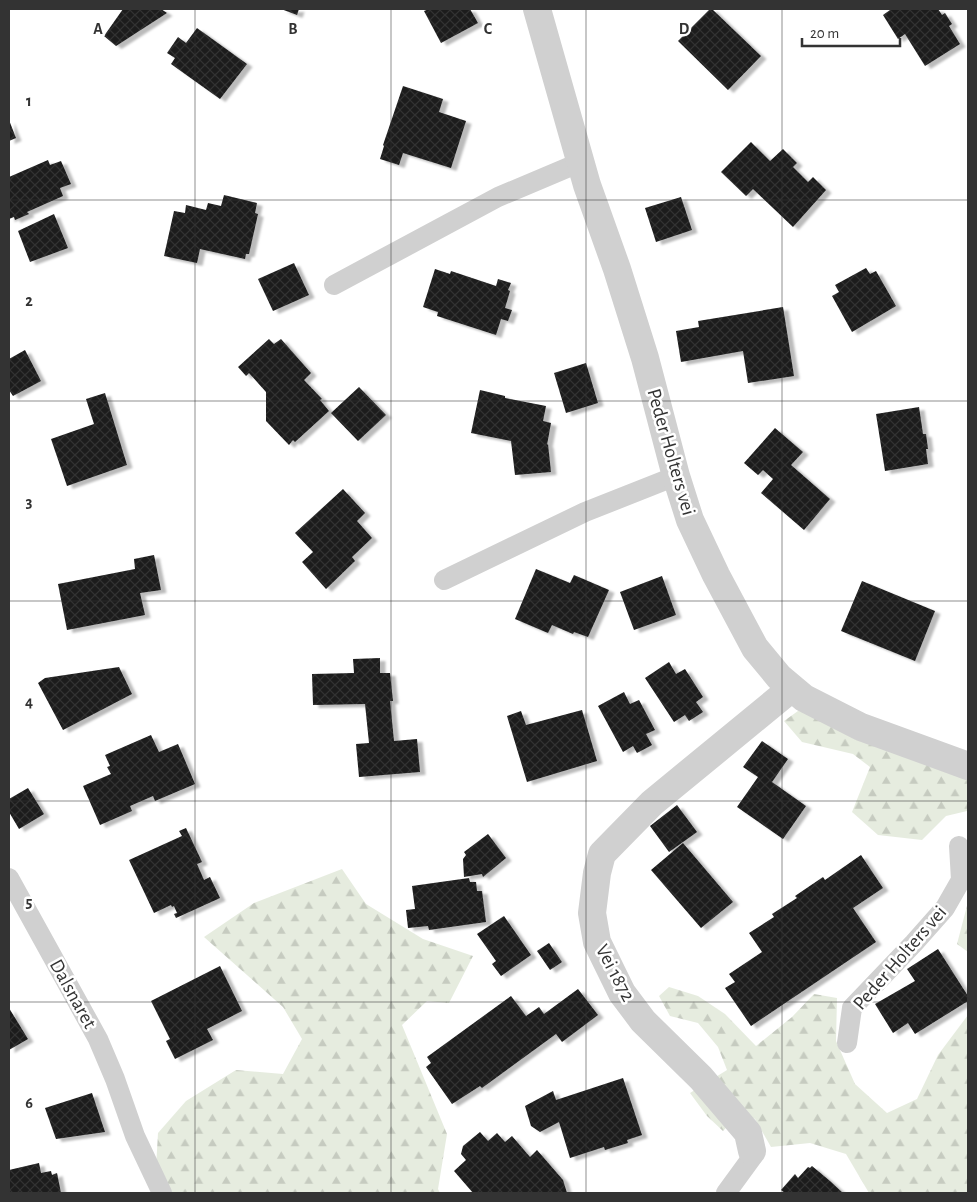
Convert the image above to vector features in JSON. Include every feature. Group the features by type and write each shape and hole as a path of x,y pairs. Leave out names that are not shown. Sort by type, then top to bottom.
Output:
{"street":[{"name":"Peder Holters vei","path":"537,9 587,185 617,269 645,358 676,476 690,520 706,556 755,648 779,677 804,698 861,727 968,766"},
{"name":"Vei 1872","path":"752,1151 748,1133 701,1078 643,1022 622,993 597,942 592,913 597,874 602,854 652,803 792,688"}],"lane":[{"path":"334,285 498,197 581,162"},
{"path":"444,580 586,512 676,476"},
{"name":"Peder Holters vei","path":"847,1043 852,1008 945,908 961,880 959,846"},
{"name":"Dalsnaret","path":"9,878 98,1039 129,1115 135,1136 162,1193"},
{"path":"726,1193 753,1156 752,1151"}],"green space":[{"path":"798,711 822,713 968,773 968,813 967,811 946,816 922,840 878,835 852,812 870,767 853,754 802,742 784,721"},
{"path":"342,869 366,904 423,939 473,956 449,1003 427,1001 402,1025 447,1134 438,1189 440,1193 167,1193 156,1168 158,1133 186,1101 236,1070 283,1074 302,1039 283,1007 204,937 254,903"},
{"path":"968,902 968,952 957,944"},
{"path":"669,987 698,996 725,1014 756,1046 792,1017 814,994 837,998 836,1041 855,1084 887,1113 917,1099 938,1055 968,1015 968,1193 869,1193 846,1154 810,1143 771,1147 755,1119 741,1112 723,1131 707,1116 690,1093 727,1070 718,1047 698,1023 670,1016 659,996"}],"building":[{"path":"123,9 161,9 167,13 116,46 104,36"},
{"path":"281,9 299,9 297,15"},
{"path":"429,9 470,9 478,23 441,43 424,11"},
{"path":"710,9 761,56 728,90 678,41"},
{"path":"889,9 938,9 942,15 945,13 952,24 949,26 960,44 925,66 905,34 898,39 883,15"},
{"path":"197,28 247,64 220,99 171,64 175,58 167,53 178,37 186,43"},
{"path":"403,86 443,99 439,112 466,121 451,168 403,153 399,165 380,159"},
{"path":"9,120 16,138 9,141"},
{"path":"751,142 770,161 783,149 797,163 793,167 808,182 813,177 826,190 793,227 753,189 746,196 721,172"},
{"path":"48,160 50,165 61,161 71,184 60,188 63,196 27,212 29,214 15,220 14,217 9,219 9,177"},
{"path":"224,195 257,203 255,213 258,214 249,254 246,254 245,259 200,249 197,263 164,256 174,211 185,213 186,205 206,210 208,203 221,206"},
{"path":"681,197 692,230 656,242 645,208"},
{"path":"54,214 68,248 30,262 18,231"},
{"path":"294,263 309,295 273,311 258,279"},
{"path":"866,268 870,274 876,271 896,306 852,332 832,296 839,292 835,285"},
{"path":"435,269 450,274 451,271 496,286 498,279 511,283 505,308 512,310 508,321 501,319 496,335 437,316 438,312 423,307"},
{"path":"783,307 794,376 748,383 743,351 681,362 676,331 699,327 698,321"},
{"path":"269,339 274,344 281,339 311,373 304,380 322,399 320,400 329,411 295,442 293,440 289,445 266,421 266,392 249,373 246,376 238,367"},
{"path":"25,350 41,381 13,396 9,390 9,359"},
{"path":"586,363 598,403 566,413 554,373"},
{"path":"359,387 386,415 358,441 331,413"},
{"path":"480,390 505,396 505,398 546,406 543,421 551,423 547,445 551,472 515,475 511,441 471,433"},
{"path":"105,393 127,465 67,486 51,439 94,424 86,399"},
{"path":"919,407 923,434 926,434 928,464 885,471 876,414"},
{"path":"775,428 803,452 791,465 830,499 804,530 761,493 773,479 763,470 758,475 744,463"},
{"path":"343,489 365,513 357,521 372,538 352,557 355,561 326,589 302,562 313,552 295,533"},
{"path":"154,555 161,590 140,593 145,615 67,630 58,584 135,569 134,559"},
{"path":"536,569 570,583 574,575 609,590 588,637 574,632 573,634 552,625 548,633 515,619"},
{"path":"662,576 676,615 634,630 620,592"},
{"path":"862,581 935,611 915,661 841,631"},
{"path":"380,658 380,673 390,673 393,701 390,701 394,741 417,739 420,772 359,777 356,744 369,743 365,704 313,705 312,674 354,673 353,659"},
{"path":"669,662 676,674 685,669 703,697 696,702 703,712 689,721 685,715 674,722 645,678"},
{"path":"119,667 132,694 63,730 38,683 45,678"},
{"path":"624,692 630,704 639,700 655,730 646,734 652,745 637,753 633,746 623,752 598,706"},
{"path":"582,710 597,761 527,782 507,716 521,711 526,725"},
{"path":"151,735 159,752 178,744 195,784 155,801 153,796 130,806 132,811 100,825 83,786 111,774 107,767 110,766 105,755"},
{"path":"762,741 788,759 772,782 806,806 783,839 737,807 758,777 743,767"},
{"path":"28,788 44,814 19,829 9,812 9,799"},
{"path":"677,805 697,832 669,852 650,826"},
{"path":"186,828 202,862 197,864 204,880 210,877 220,898 176,918 174,914 177,913 174,906 172,907 171,905 154,913 129,860 182,836 179,831"},
{"path":"488,834 506,858 483,877 482,874 464,877 463,859 466,855 464,852"},
{"path":"683,843 733,902 701,928 651,870"},
{"path":"861,855 883,888 853,908 876,942 751,1026 725,988 735,982 729,974 762,952 749,933 774,917 772,914 797,898 795,896 823,877 825,880"},
{"path":"469,878 470,882 476,882 477,891 482,891 486,922 429,930 428,926 408,928 406,910 415,909 412,886"},
{"path":"504,916 531,955 501,976 492,964 496,961 477,934"},
{"path":"549,943 562,962 550,970 537,951"},
{"path":"938,949 968,996 968,1001 915,1034 908,1023 893,1033 875,1004 915,981 907,969"},
{"path":"220,966 242,1011 207,1029 213,1040 175,1059 166,1041 170,1039 151,1001"},
{"path":"578,989 598,1015 562,1042 556,1034 482,1088 480,1086 452,1104 426,1067 431,1063 427,1057 511,996 526,1016 539,1007 544,1014"},
{"path":"9,1008 28,1039 9,1050"},
{"path":"623,1078 642,1135 627,1140 628,1143 605,1150 604,1147 570,1158 559,1122 540,1132 531,1126 525,1106 553,1091 556,1100"},
{"path":"92,1093 105,1132 56,1139 45,1108"},
{"path":"480,1132 488,1141 497,1133 505,1142 512,1136 530,1157 537,1150 563,1180 567,1193 473,1193 454,1171 466,1160 461,1154 463,1146"},
{"path":"39,1163 41,1173 51,1171 52,1175 57,1173 61,1193 9,1193 9,1170"},
{"path":"812,1166 843,1193 785,1193 781,1190 795,1174 798,1178 808,1167"}]}
